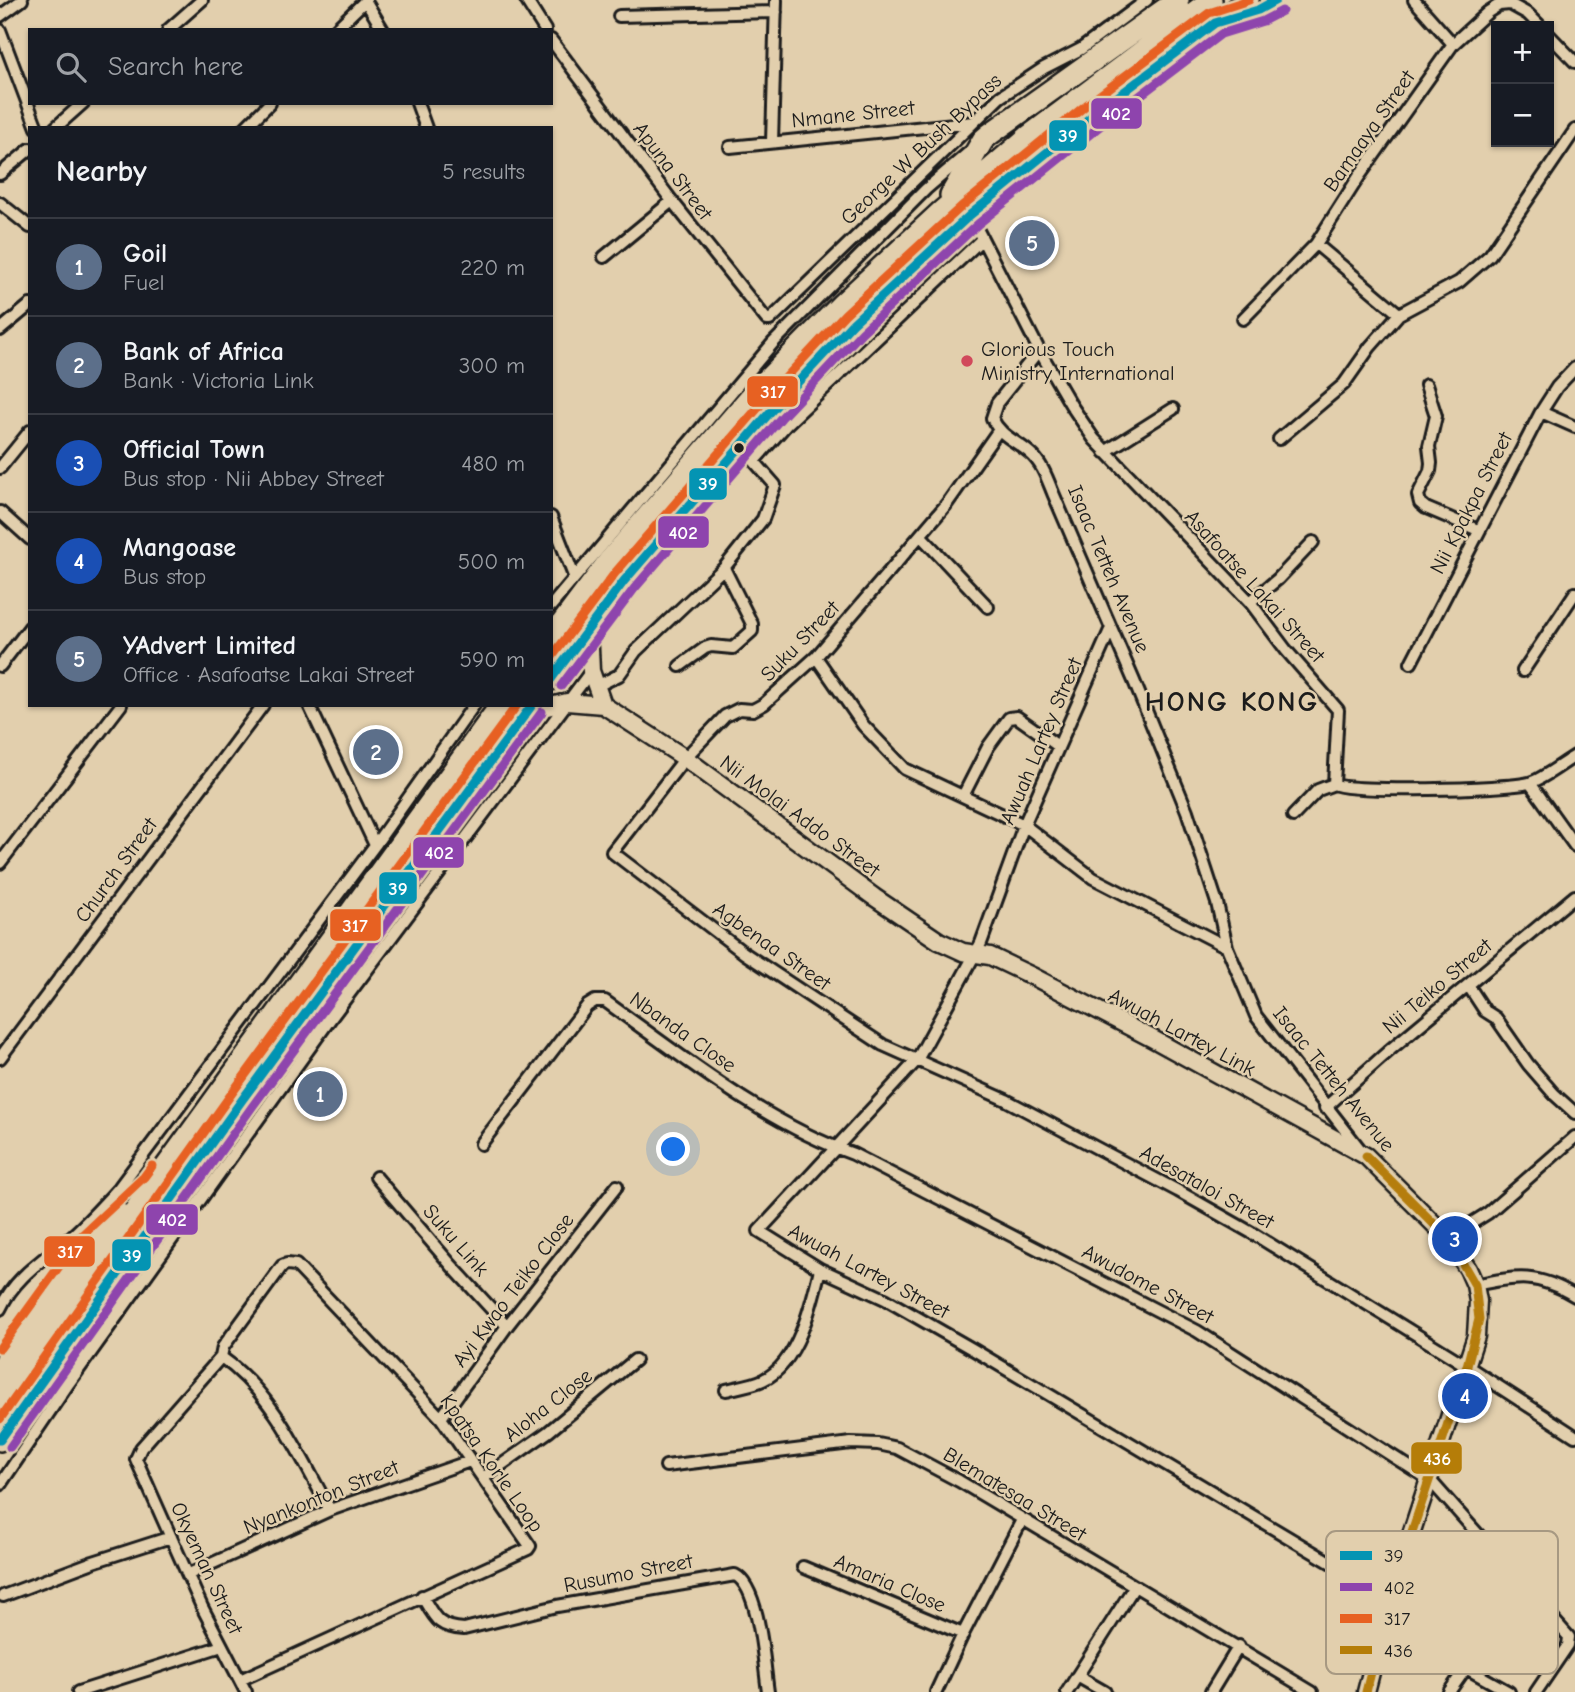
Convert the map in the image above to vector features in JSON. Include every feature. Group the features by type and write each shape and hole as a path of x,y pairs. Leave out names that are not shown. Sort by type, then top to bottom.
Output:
{"highway":[{"path":"941,212 982,132 1178,0"},
{"path":"553,635 609,561 752,395 842,304 941,212 1028,137 1211,0"},
{"path":"553,676 624,581 772,410 853,323 970,215 1091,116 1248,0"},
{"path":"0,1397 66,1310 153,1185 500,707"},
{"path":"0,1440 242,1100 530,709"},
{"path":"0,1375 7,1359 90,1244 153,1185"}],"street":[{"path":"0,16 22,0"},
{"path":"170,28 202,0"},
{"path":"337,28 366,0 382,28"},
{"path":"526,0 544,28"},
{"name":"Nmane Street","path":"776,0 772,142 982,132"},
{"name":"George W Bush Bypass","path":"770,320 982,132 1010,90 1081,49 1147,0"},
{"path":"1414,0 1453,44"},
{"name":"Bamaaya Street","path":"1243,319 1316,244 1360,175 1453,44 1499,5 1510,4 1535,21"},
{"path":"619,16 776,12"},
{"path":"0,30 28,104"},
{"path":"1554,40 1575,62"},
{"name":"Apuna Street","path":"553,43 672,201 767,320 770,320"},
{"path":"28,105 36,126"},
{"path":"57,126 81,105"},
{"path":"247,126 268,105"},
{"path":"417,105 421,126"},
{"path":"1279,439 1344,384 1370,347 1399,314 1459,282 1490,255 1575,130"},
{"path":"553,603 773,342 982,132"},
{"path":"730,147 772,142"},
{"path":"0,174 28,151"},
{"path":"604,257 672,201"},
{"path":"0,202 28,225"},
{"name":"Asafoatse Lakai Street","path":"970,215 1039,350 1081,421 1105,452 1250,602 1276,638 1338,710 1332,778 1334,784"},
{"path":"0,1485 69,1383 331,1018 567,702 593,679 620,675 642,645 724,568 763,519 775,485 754,461 788,423 981,240"},
{"path":"1316,244 1399,314"},
{"path":"0,330 28,307"},
{"path":"998,431 992,418 993,410 1039,350"},
{"name":"Nii Kpakpa Street","path":"1412,663 1541,412 1575,368"},
{"path":"1426,385 1436,416 1429,446 1430,471 1418,495 1420,503 1478,530"},
{"path":"1105,452 1173,409"},
{"path":"1541,412 1575,427"},
{"name":"Suku Street","path":"612,852 685,758 725,716 739,709 753,710 765,705 816,657 946,505 998,431"},
{"name":"Isaac Tetteh Avenue","path":"998,431 1030,453 1042,467 1187,811 1217,903 1227,947 1256,1016 1325,1108 1366,1156 1448,1238 1475,1284 1479,1319 1413,1531"},
{"path":"0,468 28,433"},
{"path":"0,512 28,536"},
{"path":"553,522 574,576"},
{"path":"921,536 988,607"},
{"path":"1250,602 1278,579 1313,542"},
{"path":"680,666 705,648 733,648 752,631 752,624 724,568"},
{"path":"1522,671 1575,593"},
{"path":"589,626 593,679 603,705"},
{"name":"Awuah Lartey Street","path":"1111,628 1024,825 981,943 917,1060 759,1231 820,1269 886,1299 1326,1560"},
{"path":"0,666 28,630"},
{"path":"816,657 863,725 905,769 1024,825 1093,878 1227,947"},
{"name":"Nii Molai Addo Street","path":"553,705 567,702 603,705 685,758 939,941 975,956"},
{"path":"0,863 119,707"},
{"name":"Church Street","path":"0,1058 262,707"},
{"path":"310,707 375,845"},
{"path":"0,1309 14,1285 31,1266 70,1237 118,1189 375,845 473,707"},
{"path":"963,796 988,747 1009,718 1017,717 1058,746"},
{"path":"1293,816 1318,790 1334,784 1339,787 1390,789 1530,783 1575,756"},
{"path":"1530,783 1575,846"},
{"name":"Agbenaa Street","path":"612,852 744,953 883,1045 917,1060"},
{"name":"Nii Teiko Street","path":"1325,1108 1391,1049 1575,896"},
{"name":"Awuah Lartey Link","path":"975,956 990,956 1034,977 1165,1045 1366,1156"},
{"path":"1468,985 1485,1011 1496,1018 1511,1037 1528,1064 1575,1113"},
{"name":"Nbanda Close","path":"481,1144 587,1006 595,1001 604,1001 710,1076 803,1133 835,1148"},
{"name":"Adesataloi Street","path":"917,1060 1006,1100 1252,1233 1575,1436"},
{"path":"1448,1238 1488,1213 1575,1137"},
{"name":"Awudome Street","path":"835,1148 853,1154 1197,1331 1430,1480 1475,1531"},
{"name":"Suku Link","path":"376,1177 507,1326"},
{"name":"Ayi Kwao Teiko Close","path":"441,1418 507,1326 617,1186"},
{"name":"Kpatsa Korle Loop","path":"136,1459 141,1448 220,1357 223,1347 282,1266 296,1265 441,1418 529,1542 528,1549 240,1680"},
{"path":"726,1390 764,1380 776,1371 791,1350 809,1313 820,1269"},
{"path":"1475,1284 1520,1278 1538,1279 1555,1283 1575,1296"},
{"path":"220,1357 271,1406 288,1431 330,1510"},
{"name":"Aloha Close","path":"483,1478 548,1432 635,1360"},
{"name":"Blematesaa Street","path":"666,1466 840,1444 878,1444 897,1448 959,1481 1312,1692"},
{"name":"Okyeman Street","path":"136,1459 246,1692"},
{"name":"Nyankonton Street","path":"189,1574 330,1510 470,1461"},
{"path":"936,1692 1021,1520"},
{"path":"4,1596 93,1562 171,1537"},
{"name":"Amaria Close","path":"803,1567 963,1634"},
{"name":"Rusumo Street","path":"422,1596 438,1623 450,1628 464,1629 557,1606 735,1575 745,1582 755,1607 768,1692"},
{"path":"1067,1692 1134,1587"},
{"name":"Awudome Street","path":"1558,1625 1569,1637 1568,1645 1558,1660"},
{"path":"78,1692 222,1646"},
{"path":"1211,1692 1239,1646"},
{"name":"Isaac Tetteh Avenue","path":"1366,1692 1371,1674"},
{"path":"1449,1692 1462,1674"},
{"path":"1476,1674 1508,1692"},
{"name":"Awudome Street","path":"1536,1692 1548,1674"},
{"path":"1077,1676 1105,1692"}],"transit line":[{"name":"317","path":"553,655 615,573 763,402 845,314 962,206 1085,106 1209,13 1249,0"},
{"name":"39","path":"553,676 624,581 772,410 853,323 970,215 1092,116 1215,23 1258,10 1276,0"},
{"name":"402","path":"561,686 634,589 781,418 862,332 978,224 1100,126 1221,34 1263,21 1282,11"},
{"name":"317","path":"0,1419 232,1093 516,707"},
{"name":"39","path":"0,1440 242,1100 531,707"},
{"name":"402","path":"10,1447 252,1107 542,712"},
{"name":"436","path":"1366,1156 1448,1238 1475,1285 1479,1319 1467,1366 1412,1531"},
{"name":"317","path":"0,1348 81,1236 144,1177 152,1166"},
{"name":"436","path":"1366,1692 1371,1674"}],"place":[{"name":"YAdvert Limited","path":"1032,243"},
{"name":"Glorious Touch Ministry International","path":"967,361"},
{"name":"Bank of Africa","path":"376,752"},
{"name":"Goil","path":"320,1094"},
{"name":"Official Town","path":"1455,1239"},
{"name":"Mangoase","path":"1465,1396"}],"district":[{"name":"HONG KONG","path":"1232,701"}]}
